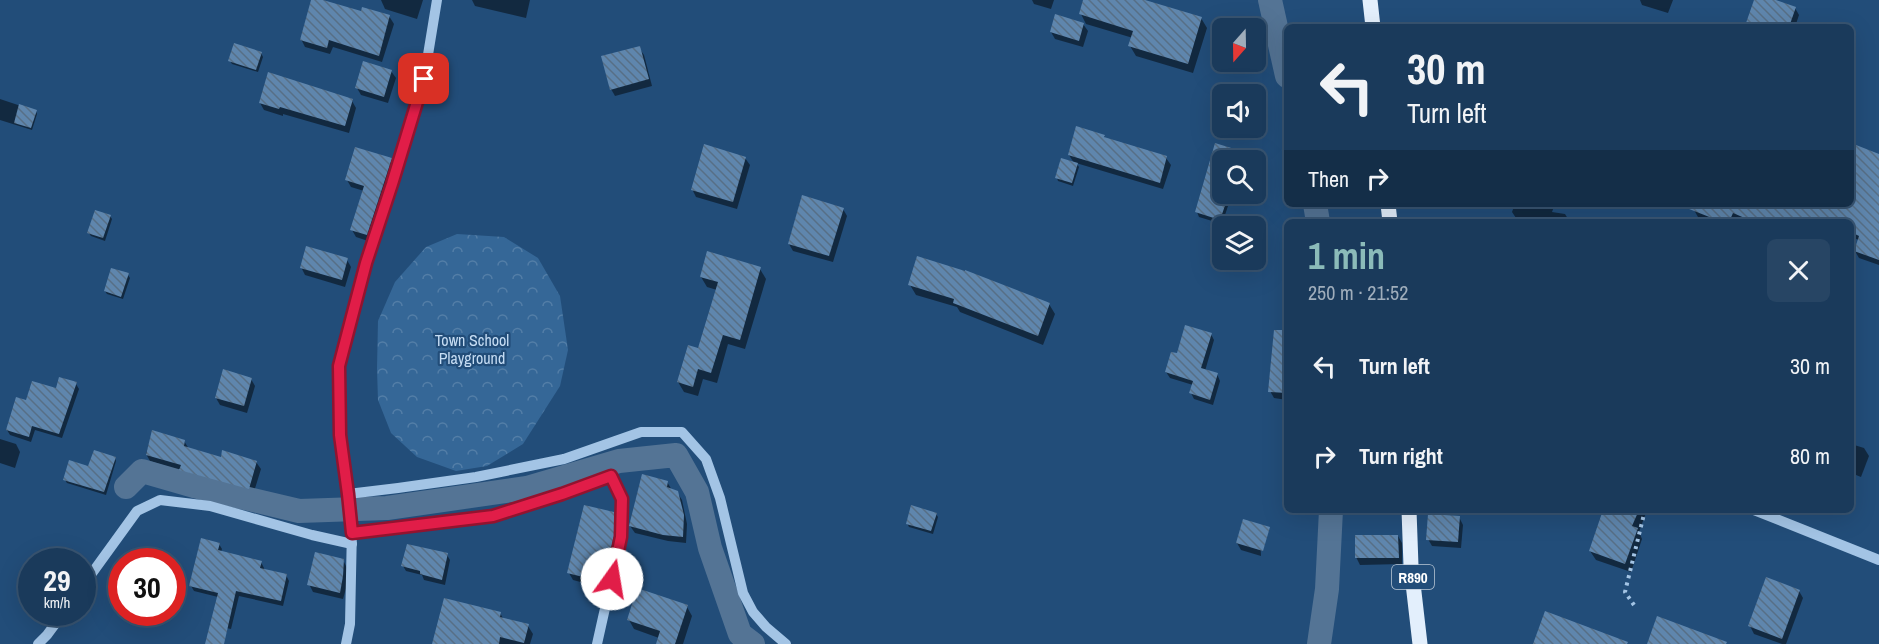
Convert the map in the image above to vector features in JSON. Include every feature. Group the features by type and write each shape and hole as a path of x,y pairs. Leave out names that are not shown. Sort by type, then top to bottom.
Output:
{"main road":[{"path":"1370,0 1373,24"},
{"name":"R890","path":"1409,513 1411,566 1420,644"}],"street":[{"path":"346,644 350,624 352,535 340,435 339,366 366,263 424,79 437,0"},
{"path":"348,490 398,488 476,477 564,459 641,432 682,432 706,459 720,498 743,593 753,612 786,644"},
{"path":"96,568 137,512 160,500 210,506 312,535 352,535 493,516 611,476 622,499 621,537 597,644"},
{"path":"1762,513 1879,560"},
{"path":"38,644 54,626"}],"path":[{"path":"1634,605 1625,592 1644,513"}],"green space":[{"name":"Town School Playground","path":"457,234 504,237 538,258 560,296 568,350 560,386 523,444 487,466 456,471 417,457 391,433 378,400 377,369 378,321 395,282 426,247"}],"building":[{"path":"311,0 323,0 361,11 362,7 390,15 379,56 329,40 327,48 300,40"},
{"path":"1083,0 1145,0 1202,17 1188,64 1128,46 1133,31 1079,14"},
{"path":"1754,0 1776,0 1796,7 1790,24 1746,23"},
{"path":"1055,14 1084,23 1079,41 1050,32"},
{"path":"234,43 262,52 256,70 228,61"},
{"path":"640,46 649,79 610,90 601,56"},
{"path":"363,61 392,70 384,97 355,88"},
{"path":"268,72 353,99 345,126 259,103"},
{"path":"19,104 37,110 31,128 14,123"},
{"path":"1076,126 1167,156 1160,183 1068,155"},
{"path":"1215,143 1238,150 1213,150"},
{"path":"704,144 746,157 733,202 691,190"},
{"path":"1854,144 1879,154 1879,260 1854,251 1859,236 1854,234 1854,219 1747,219 1733,213 1730,219 1714,219 1684,207 1854,207"},
{"path":"355,147 392,158 367,235 350,230 364,186 345,180"},
{"path":"1212,153 1212,204 1226,204 1221,216 1212,217 1195,212"},
{"path":"1061,158 1078,163 1072,183 1055,178"},
{"path":"802,195 844,208 829,256 788,244"},
{"path":"95,210 111,215 103,238 87,233"},
{"path":"306,246 348,258 342,280 300,268"},
{"path":"707,251 761,267 740,340 723,335 711,373 698,369 693,387 677,382 688,345 698,348 718,282 700,277"},
{"path":"917,256 965,270 1050,303 1038,336 953,303 954,299 908,285"},
{"path":"111,268 129,273 121,297 104,291"},
{"path":"1185,325 1212,333 1201,368 1218,373 1210,400 1189,393 1193,381 1165,372 1171,352 1177,353"},
{"path":"1274,330 1284,330 1284,393 1268,392"},
{"path":"223,369 252,378 244,406 215,398"},
{"path":"59,377 77,382 59,434 32,426 29,437 6,430 16,397 26,400 32,381 56,388"},
{"path":"152,430 185,440 184,446 221,457 222,450 257,461 249,489 179,470 181,465 146,455"},
{"path":"94,450 116,457 104,492 63,480 69,460 88,466"},
{"path":"642,474 668,481 667,487 678,491 684,515 683,537 663,535 629,526"},
{"path":"584,505 614,512 614,536 603,582 567,573"},
{"path":"911,505 937,513 931,531 906,524"},
{"path":"1602,513 1638,513 1632,526 1638,528 1625,564 1589,551"},
{"path":"1428,514 1460,516 1458,542 1426,540"},
{"path":"1243,519 1270,527 1263,551 1236,543"},
{"path":"1355,535 1398,535 1399,558 1355,558"},
{"path":"201,538 220,543 218,550 262,561 260,568 287,574 281,601 236,591 224,644 205,644 218,593 189,586"},
{"path":"407,544 448,553 442,580 401,566"},
{"path":"315,552 344,559 340,593 307,585"},
{"path":"1766,577 1800,590 1782,639 1748,626"},
{"path":"637,588 688,605 675,644 656,644 660,631 627,620"},
{"path":"444,598 501,612 500,617 529,624 524,643 500,637 499,644 432,644"},
{"path":"1545,611 1628,642 1627,644 1533,644"},
{"path":"1657,616 1727,642 1726,644 1647,644"}],"waterway":[{"path":"1270,0 1284,63"},
{"path":"1316,207 1318,219"},
{"path":"126,487 142,471 299,511 387,508 527,488 619,461 676,455 697,492 710,548 740,634 753,644"},
{"path":"1319,644 1327,589 1331,513"}],"route":[{"path":"424,79 366,263 339,366 340,435 352,533 493,516 611,476 622,499 621,537 612,579"}]}
